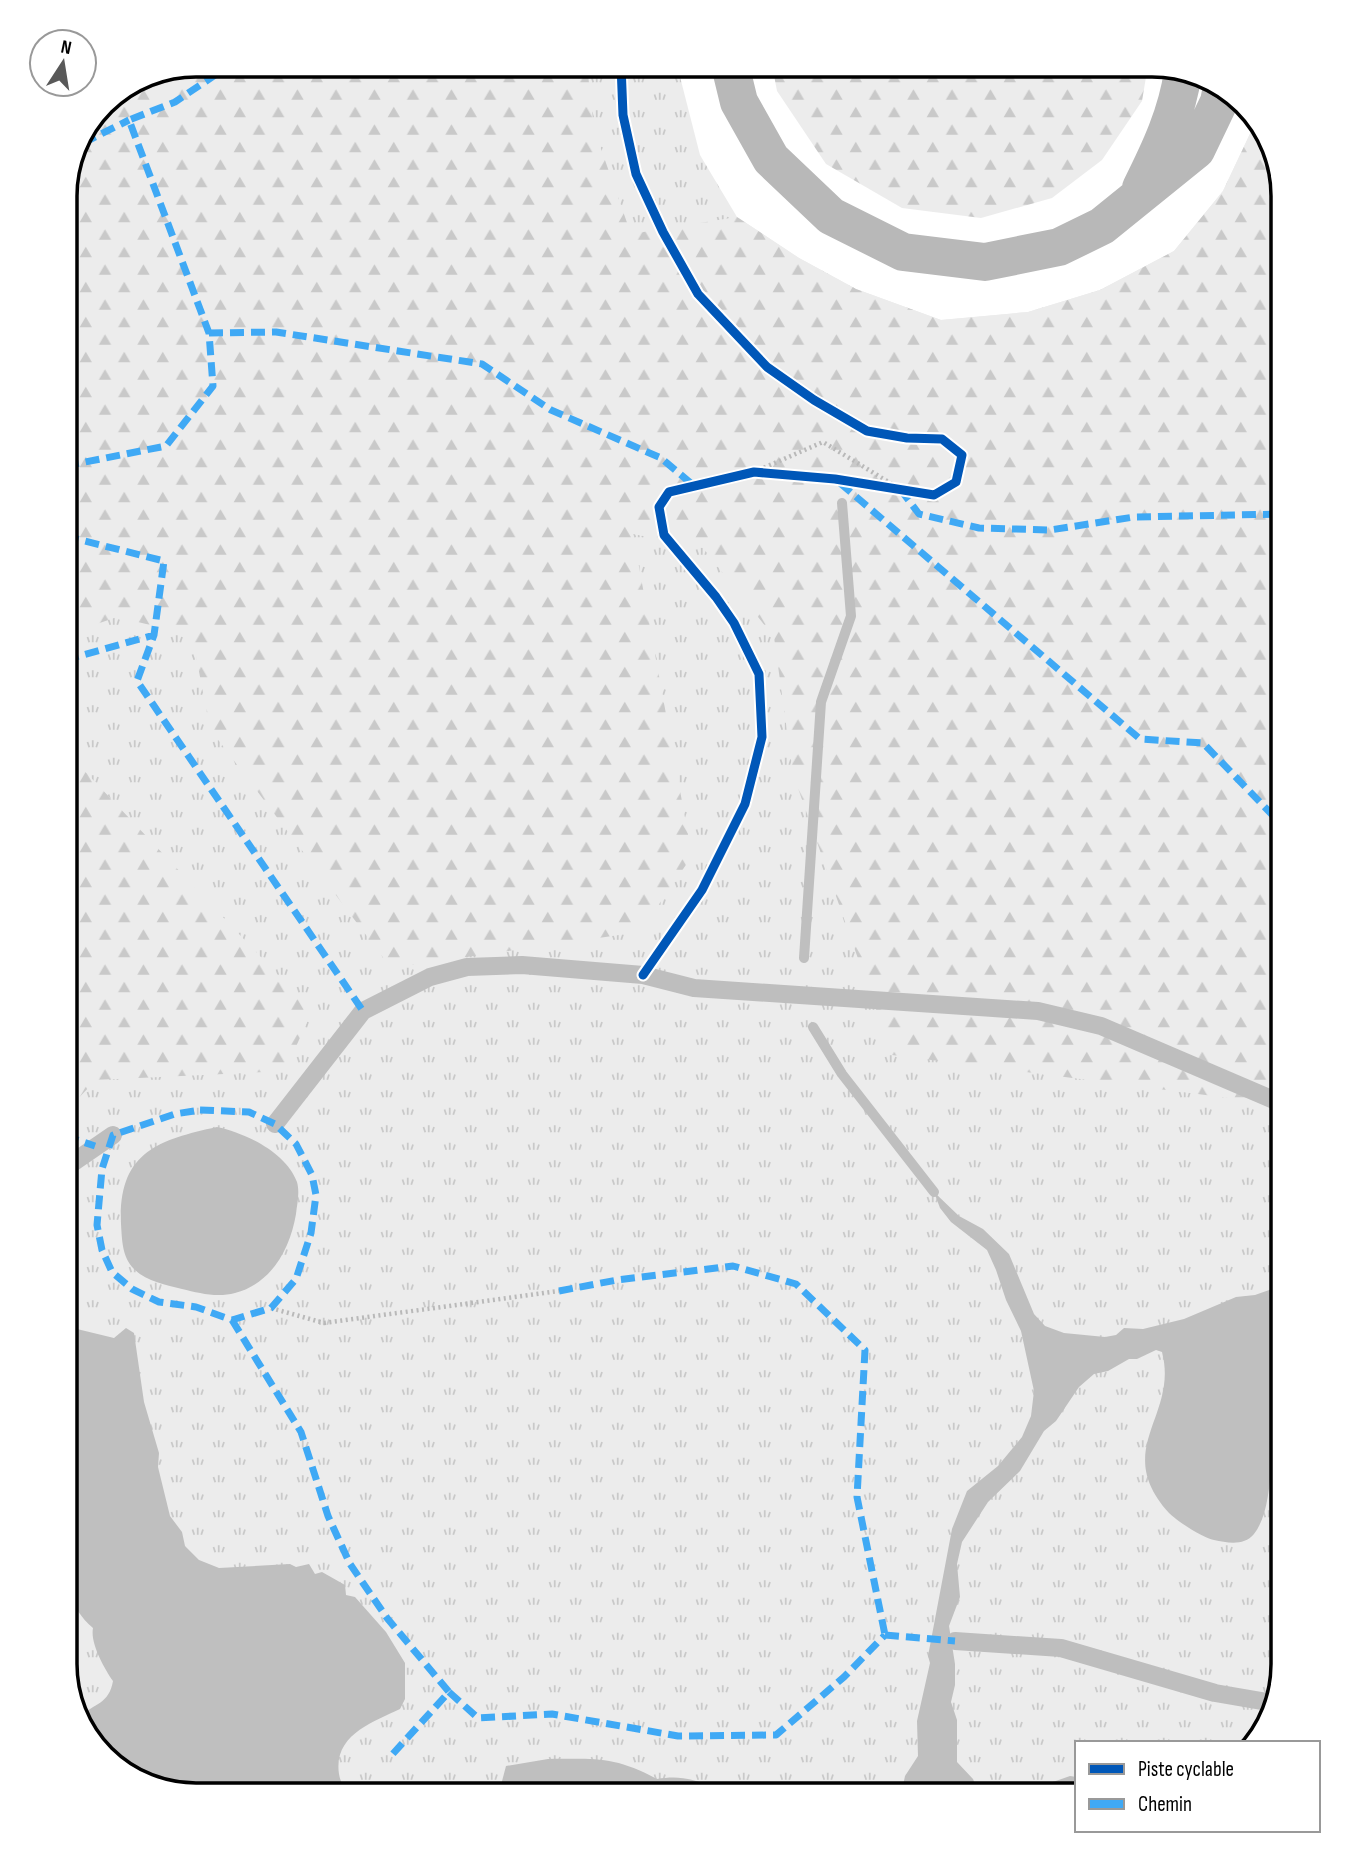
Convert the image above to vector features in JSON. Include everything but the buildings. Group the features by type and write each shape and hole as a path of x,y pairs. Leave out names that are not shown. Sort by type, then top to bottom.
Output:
{"main road":[{"path":"733,77 739,102 771,159 831,216 903,252 985,262 1059,247 1102,226 1196,150 1220,99"},
{"path":"1136,199 1167,133 1179,98 1182,81"}],"lane":[{"path":"275,1124 363,1011 430,977 467,967 522,965 643,975 694,988 1038,1011 1101,1026 1271,1099"},
{"path":"77,1160 113,1135"},
{"path":"955,1641 1061,1648 1215,1693 1265,1702"}],"path":[{"path":"754,472 823,442 900,489"},
{"path":"271,1308 324,1324 559,1291"}],"green space":[{"path":"196,77 588,77 594,129 631,234 737,217 799,258 856,289 941,320 1028,312 1100,290 1174,251 1223,191 1251,131 1267,165 1271,196 1271,1103 892,1055 793,774 774,637 703,548 633,534 692,856 640,932 391,968 210,729 192,635 117,617 77,631 77,189 81,165 97,130 112,112 130,97 151,86 173,79"},
{"path":"680,77 700,155 737,217 799,258 856,289 941,320 1028,312 1100,290 1174,251 1223,191 1251,131 1267,165 1271,196 1271,1664 1267,1695 1246,1736 1242,1741 1075,1741 1075,1783 189,1783 158,1777 124,1758 102,1736 86,1709 81,1695 77,1664 77,189 81,165 97,130 112,112 130,97 173,79"},
{"path":"774,77 1146,77 1142,101 1102,160 1052,198 981,218 902,208 826,164 777,91"},
{"path":"77,765 312,1011 285,1071 96,1080 77,1100"}],"shaded area":[{"path":"217,1127 252,1139 274,1153 292,1171 298,1190 293,1227 277,1263 269,1273 248,1288 222,1295 169,1286 139,1273 125,1254 121,1224 126,1181 145,1154 176,1138"},
{"path":"934,1192 959,1216 983,1229 1009,1254 1034,1314 1045,1326 1064,1333 1105,1337 1116,1335 1124,1328 1143,1329 1184,1319 1236,1297 1255,1295 1271,1289 1271,1474 1261,1523 1250,1538 1230,1543 1203,1536 1169,1513 1153,1490 1146,1470 1146,1451 1165,1375 1162,1352 1156,1350 1137,1359 1129,1359 1108,1371 1094,1374 1079,1387 1056,1421 1044,1431 1020,1471 988,1502 962,1542 957,1564 960,1597 949,1626 955,1664 955,1685 951,1702 957,1720 957,1762 975,1783 904,1783 918,1756 917,1721 930,1663 928,1656 952,1529 967,1491 998,1466 1022,1437 1031,1416 1034,1391 1021,1331 987,1250 951,1222 940,1208"},
{"path":"126,1328 134,1333 144,1402 159,1453 158,1467 170,1516 182,1532 185,1546 199,1560 219,1568 290,1564 296,1567 309,1564 315,1574 322,1572 345,1585 346,1595 355,1597 386,1632 405,1663 405,1699 400,1709 367,1725 342,1749 339,1761 341,1783 173,1781 158,1777 124,1758 112,1748 93,1723 87,1711 105,1699 113,1681 96,1648 93,1628 77,1610 77,1329 114,1338"},
{"path":"548,1759 604,1760 628,1766 657,1779 673,1777 701,1783 502,1783 506,1766"},
{"path":"1070,1776 1075,1777 1075,1783 1049,1783"}],"waterway":[{"path":"804,958 821,702 851,616 842,503"},
{"path":"813,1027 842,1074 934,1192"}],"marked path":[{"path":"77,464 166,446 213,386 209,333 129,120 175,102 212,77"},
{"path":"93,138 129,120"},
{"path":"209,333 276,332 482,364 551,410 661,458 693,485"},
{"path":"840,483 1140,739 1203,743 1271,814"},
{"path":"900,489 919,514 979,528 1050,530 1134,517 1271,514"},
{"path":"77,539 164,561 154,635 137,681 363,1011"},
{"path":"77,657 154,635"},
{"path":"200,1110 249,1112 275,1124 296,1144 312,1175 316,1195 311,1233 296,1279 271,1308 232,1320 196,1307 159,1302 132,1289 112,1272 102,1250 97,1225 102,1169 113,1135 175,1114 200,1110"},
{"path":"77,1140 95,1146"},
{"path":"559,1291 617,1280 733,1266 796,1284 865,1350 857,1497 885,1635"},
{"path":"232,1320 301,1432 328,1516 350,1564 387,1618 449,1692 390,1757"},
{"path":"885,1635 955,1641"},
{"path":"449,1692 478,1718 552,1714 678,1736 776,1735 844,1677 885,1635"}],"cycle path":[{"path":"621,77 623,115 636,174 663,232 698,294 767,367 814,400 867,431 907,438 942,439 962,455 956,482 934,495 835,479 754,472 669,492 659,507 664,535 734,623 759,674 762,737 745,804 702,890 643,975"}]}
